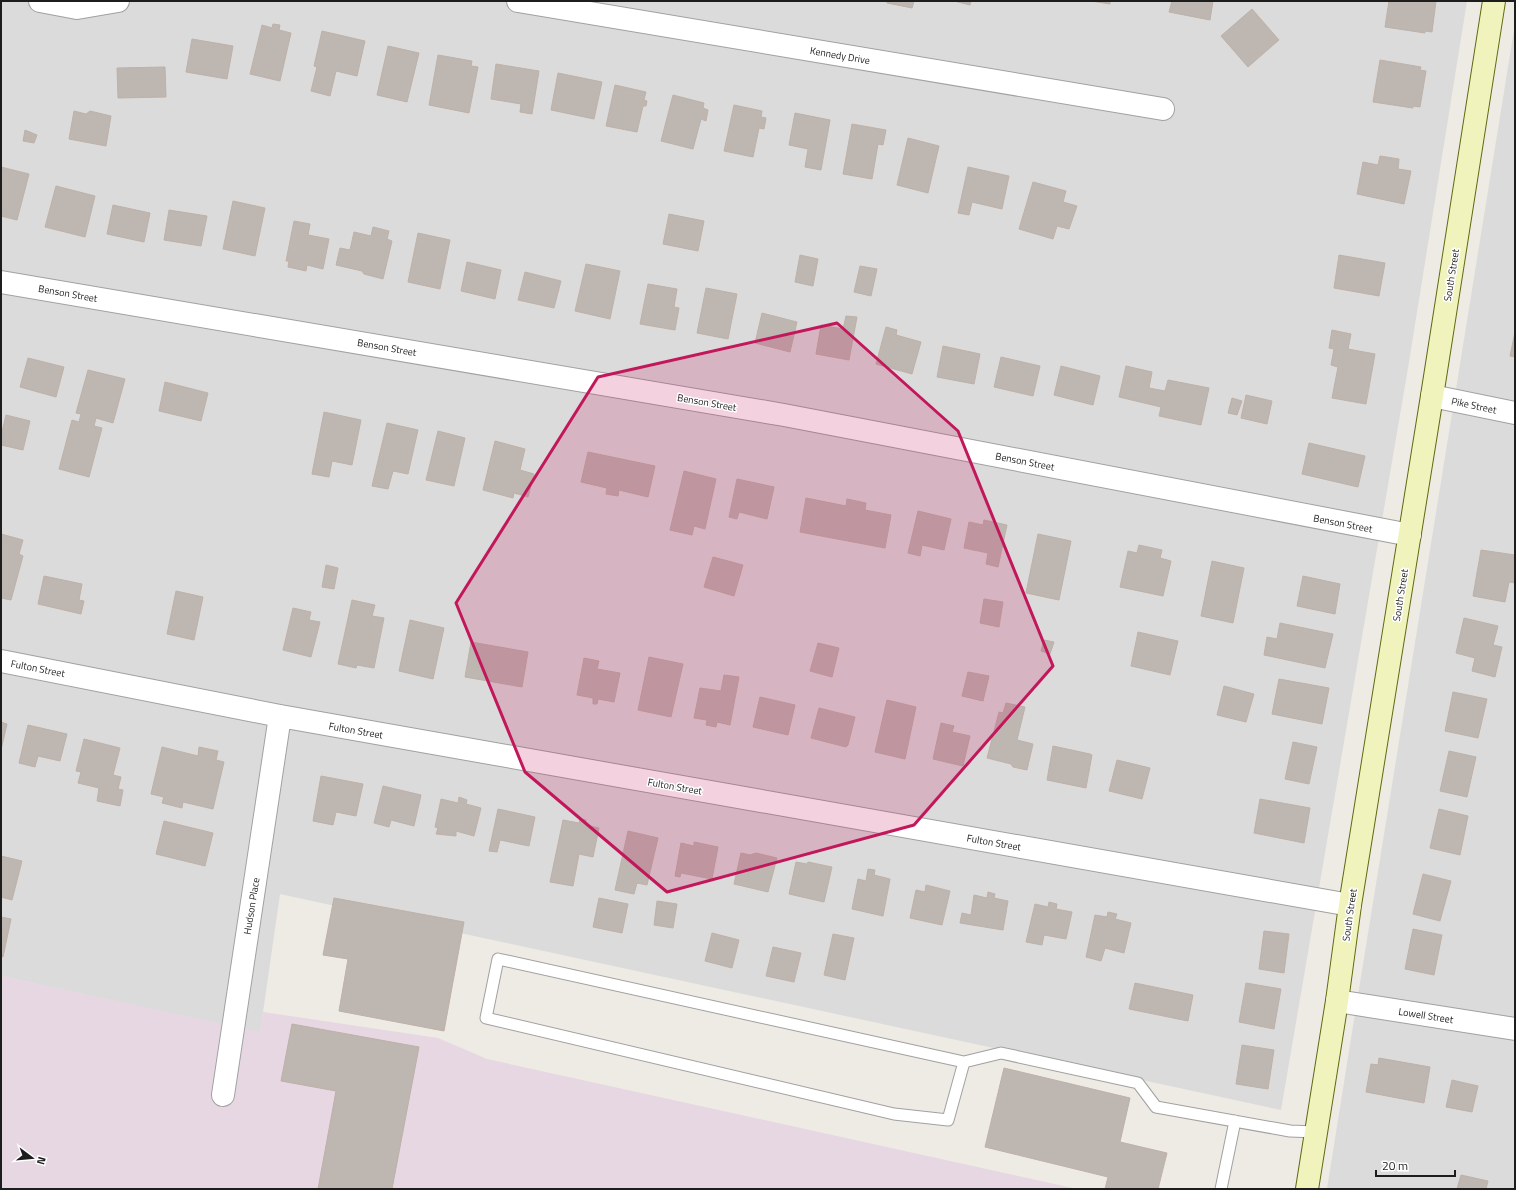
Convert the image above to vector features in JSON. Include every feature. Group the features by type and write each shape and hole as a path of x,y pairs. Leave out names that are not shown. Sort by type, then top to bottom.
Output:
{"main road":[{"name":"South Street","path":"1307,1189 1337,1001 1350,905 1494,1"}],"street":[{"path":"40,1 77,8 118,1"},
{"name":"Kennedy Drive","path":"518,1 1163,109"},
{"name":"Benson Street","path":"1,282 784,415 1410,535"},
{"name":"Pike Street","path":"1432,396 1515,413"},
{"name":"Fulton Street","path":"1,661 280,716 1350,905"},
{"name":"Hudson Place","path":"223,1095 280,716"},
{"name":"Lowell Street","path":"1337,1001 1515,1029"}],"lane":[{"path":"964,1062 948,1120 894,1114 486,1018 498,958 964,1062 1001,1053 1138,1083 1156,1107 1290,1131 1316,1132"},
{"path":"1221,1189 1236,1121"}],"highlighted area":[{"path":"837,323 958,431 1053,666 914,825 667,892 525,772 456,603 598,377"}],"shaded area":[{"path":"1,1 1467,1 1408,368 1281,1110 280,894 260,1033 1,976"},
{"path":"1515,24 1515,1189 1327,1189 1350,1045"},
{"path":"1,976 260,1032 263,1012 438,1038 487,1059 1077,1189 1,1189"}],"building":[{"path":"887,1 914,1 912,8 887,3"},
{"path":"954,1 971,1 970,5"},
{"path":"1091,1 1110,1 1110,4"},
{"path":"1172,1 1213,1 1210,20 1169,12"},
{"path":"1389,1 1436,1 1432,32 1425,31 1425,33 1385,27"},
{"path":"1252,9 1279,40 1248,67 1221,36"},
{"path":"273,24 280,25 279,30 291,33 280,81 250,74 262,25 272,28"},
{"path":"322,31 365,41 357,76 336,71 330,96 311,91 317,67 314,66"},
{"path":"192,39 233,46 227,79 186,72"},
{"path":"388,46 419,53 407,102 377,95"},
{"path":"438,55 472,61 471,66 478,67 469,113 429,105"},
{"path":"1380,60 1421,67 1420,70 1426,71 1420,107 1413,106 1413,108 1373,102"},
{"path":"496,64 539,71 532,114 520,112 521,104 491,99"},
{"path":"165,67 166,97 118,98 117,68"},
{"path":"558,73 602,82 594,119 551,110"},
{"path":"615,85 646,92 644,100 647,101 646,106 643,106 637,132 606,126"},
{"path":"673,95 704,103 703,108 708,110 706,121 701,119 693,149 661,141"},
{"path":"734,105 762,111 761,117 766,118 764,129 759,128 753,157 724,151"},
{"path":"74,111 86,114 90,111 111,116 106,146 69,139"},
{"path":"795,113 830,120 821,170 805,167 808,149 789,145"},
{"path":"852,124 886,130 883,145 878,144 872,179 843,174"},
{"path":"25,130 37,135 34,143 23,141"},
{"path":"908,138 939,146 928,193 897,185"},
{"path":"1380,156 1399,159 1398,169 1411,171 1404,204 1357,194 1363,162 1378,165"},
{"path":"1,167 29,174 17,220 1,216"},
{"path":"968,167 1009,176 1002,209 972,202 969,215 958,213"},
{"path":"1033,182 1066,191 1063,202 1077,206 1069,229 1057,226 1053,239 1019,229"},
{"path":"56,186 95,196 85,237 45,227"},
{"path":"233,201 265,208 255,256 223,249"},
{"path":"113,205 150,213 144,242 107,234"},
{"path":"169,210 207,216 201,246 164,240"},
{"path":"669,214 704,221 698,251 663,244"},
{"path":"294,221 310,224 308,235 329,239 323,269 307,265 306,271 288,267 289,261 286,261"},
{"path":"373,227 389,231 387,239 392,241 383,279 364,274 362,271 336,265 340,248 350,250 354,232 371,236"},
{"path":"418,233 450,240 440,289 408,282"},
{"path":"800,255 818,259 813,286 795,282"},
{"path":"1339,255 1385,263 1379,296 1334,288"},
{"path":"467,262 501,270 495,299 461,291"},
{"path":"586,264 620,271 610,319 575,311"},
{"path":"860,266 877,269 871,296 854,292"},
{"path":"525,272 561,281 554,308 518,300"},
{"path":"648,284 677,289 674,307 679,308 675,330 640,324"},
{"path":"706,288 737,294 728,339 697,333"},
{"path":"762,313 797,322 790,352 755,343"},
{"path":"846,316 857,317 849,360 816,354 821,325 843,329"},
{"path":"886,327 897,330 896,335 921,342 912,374 876,364"},
{"path":"1332,330 1351,334 1348,349 1375,354 1366,404 1332,398 1338,367 1331,365 1334,349 1329,348"},
{"path":"1515,332 1515,357 1510,356"},
{"path":"943,346 980,354 974,384 937,377"},
{"path":"1001,357 1040,366 1033,396 994,387"},
{"path":"28,358 64,367 56,397 20,387"},
{"path":"1061,366 1100,376 1093,405 1054,395"},
{"path":"1126,366 1152,372 1149,388 1165,391 1168,380 1209,388 1201,425 1159,416 1161,407 1119,397"},
{"path":"88,370 125,379 113,423 96,418 94,426 102,428 89,477 59,469 72,420 79,422 81,414 76,413"},
{"path":"165,382 208,393 201,421 159,411"},
{"path":"1246,395 1272,401 1267,424 1241,418"},
{"path":"1232,398 1242,401 1237,415 1228,413"},
{"path":"324,412 361,420 352,465 332,461 329,477 312,474"},
{"path":"6,415 30,421 23,450 1,445 1,436"},
{"path":"387,423 418,430 408,474 393,471 388,489 372,486"},
{"path":"438,431 465,438 454,486 426,480"},
{"path":"495,441 525,449 520,470 534,474 528,497 514,493 513,498 483,490"},
{"path":"1309,443 1365,456 1358,487 1302,474"},
{"path":"588,452 655,466 648,497 619,490 618,496 606,494 607,488 581,482"},
{"path":"684,471 716,479 705,529 694,526 692,535 670,530"},
{"path":"737,479 774,487 767,519 739,512 737,519 729,517"},
{"path":"806,498 846,506 847,499 866,503 865,510 891,515 885,548 800,532"},
{"path":"918,511 951,519 944,550 922,545 920,556 908,553"},
{"path":"984,520 1007,525 998,567 986,564 988,553 964,548 969,522 983,525"},
{"path":"1,534 23,540 19,554 23,556 11,600 1,598"},
{"path":"1038,534 1071,541 1059,600 1026,593"},
{"path":"1139,545 1162,550 1160,558 1171,561 1163,596 1120,587 1128,551 1137,553"},
{"path":"1481,550 1515,555 1515,583 1509,582 1505,602 1473,596"},
{"path":"713,557 743,565 734,596 704,587"},
{"path":"1212,561 1244,568 1233,623 1201,616"},
{"path":"326,565 338,568 334,589 322,587"},
{"path":"44,576 82,584 79,600 84,601 81,614 38,604"},
{"path":"1303,576 1340,584 1335,614 1297,606"},
{"path":"176,591 203,597 194,640 167,634"},
{"path":"984,599 1003,602 999,627 980,623"},
{"path":"352,600 375,605 372,616 384,618 374,668 357,665 356,668 338,664"},
{"path":"293,608 311,612 309,620 320,622 311,657 283,650"},
{"path":"1464,618 1498,626 1493,645 1502,647 1495,677 1472,671 1475,658 1456,653"},
{"path":"410,620 444,628 433,679 399,671"},
{"path":"1280,623 1333,634 1325,668 1264,655 1267,637 1277,639"},
{"path":"1138,632 1178,641 1170,675 1131,666"},
{"path":"1044,640 1054,642 1050,654 1041,651"},
{"path":"471,642 528,652 522,687 465,677"},
{"path":"818,643 839,648 832,677 810,671"},
{"path":"649,657 683,664 671,717 638,710"},
{"path":"584,658 599,661 597,669 620,673 614,702 598,699 597,704 593,704 593,698 577,695"},
{"path":"968,672 989,676 983,701 962,696"},
{"path":"724,675 739,677 730,725 717,722 716,727 706,725 707,720 694,718 700,688 721,691"},
{"path":"1279,679 1329,688 1322,724 1272,714"},
{"path":"1224,686 1254,694 1246,722 1217,715"},
{"path":"1453,692 1487,699 1478,738 1445,731"},
{"path":"760,697 795,705 788,735 753,727"},
{"path":"887,700 916,707 905,759 875,752"},
{"path":"1006,703 1025,707 1017,740 1033,744 1027,770 987,758 999,712 1003,713"},
{"path":"819,708 855,717 848,745 846,747 811,738"},
{"path":"1,722 7,724 1,750"},
{"path":"941,723 954,726 952,732 970,736 963,766 933,759"},
{"path":"28,725 67,734 60,761 38,756 35,767 19,763"},
{"path":"84,739 120,748 113,775 121,777 118,789 123,790 120,806 97,801 99,788 78,783 81,772 76,771"},
{"path":"1293,742 1317,747 1309,784 1285,779"},
{"path":"1053,746 1092,755 1086,788 1047,780"},
{"path":"162,747 198,756 199,747 218,751 216,760 224,762 213,809 183,802 182,808 162,803 164,797 151,794"},
{"path":"1449,751 1476,757 1467,797 1440,791"},
{"path":"1117,760 1150,768 1142,799 1109,791"},
{"path":"321,776 363,784 356,816 336,812 333,825 313,821"},
{"path":"383,786 421,795 414,826 391,820 389,827 374,823"},
{"path":"459,797 467,800 466,804 481,808 474,836 456,831 456,836 436,834 438,828 435,827 441,799 458,803"},
{"path":"1260,799 1310,808 1304,843 1254,833"},
{"path":"498,809 535,817 529,846 500,840 497,852 489,851"},
{"path":"1439,809 1468,816 1460,855 1430,848"},
{"path":"580,819 586,820 585,825 599,828 593,857 579,854 573,886 550,882 563,820 579,823"},
{"path":"164,821 213,833 205,866 156,854"},
{"path":"628,831 658,838 647,885 637,883 634,894 615,890"},
{"path":"694,842 718,847 712,879 681,873 680,877 675,876 681,843 694,846"},
{"path":"741,853 750,855 756,853 777,858 768,892 734,884"},
{"path":"1,856 22,861 12,900 1,897"},
{"path":"796,862 807,864 808,862 832,867 824,902 789,894"},
{"path":"868,869 875,870 874,875 890,879 883,916 852,909 858,879 866,881"},
{"path":"1423,874 1451,881 1440,921 1413,914"},
{"path":"926,885 950,891 942,925 910,918 916,890 925,892"},
{"path":"988,892 995,894 994,898 1008,901 1003,930 960,923 962,913 971,915 974,895 987,898"},
{"path":"334,898 464,922 444,1031 339,1011 348,959 323,955"},
{"path":"599,898 628,904 622,933 593,927"},
{"path":"657,901 677,904 673,928 654,925"},
{"path":"1049,902 1057,904 1056,909 1072,912 1066,939 1044,935 1042,945 1026,942 1035,904 1048,907"},
{"path":"1108,912 1117,914 1115,919 1131,923 1124,953 1105,948 1101,961 1086,957 1095,915 1107,917"},
{"path":"1,917 11,919 3,957 1,956"},
{"path":"1413,929 1442,935 1434,975 1405,969"},
{"path":"1264,931 1289,934 1284,973 1259,969"},
{"path":"712,933 739,940 732,968 705,961"},
{"path":"833,934 854,938 845,980 824,975"},
{"path":"773,947 801,953 794,982 766,976"},
{"path":"1135,983 1193,995 1188,1021 1129,1009"},
{"path":"1246,983 1281,989 1274,1029 1239,1022"},
{"path":"292,1024 419,1047 392,1189 318,1189 336,1091 281,1081"},
{"path":"1242,1045 1274,1050 1268,1089 1236,1084"},
{"path":"1379,1058 1430,1067 1424,1103 1366,1092 1371,1064 1378,1065"},
{"path":"1004,1068 1130,1098 1120,1142 1167,1153 1158,1189 1105,1189 1108,1177 985,1147"},
{"path":"1452,1080 1478,1086 1472,1112 1446,1107"},
{"path":"1461,1175 1488,1181 1486,1189 1457,1189"}]}
